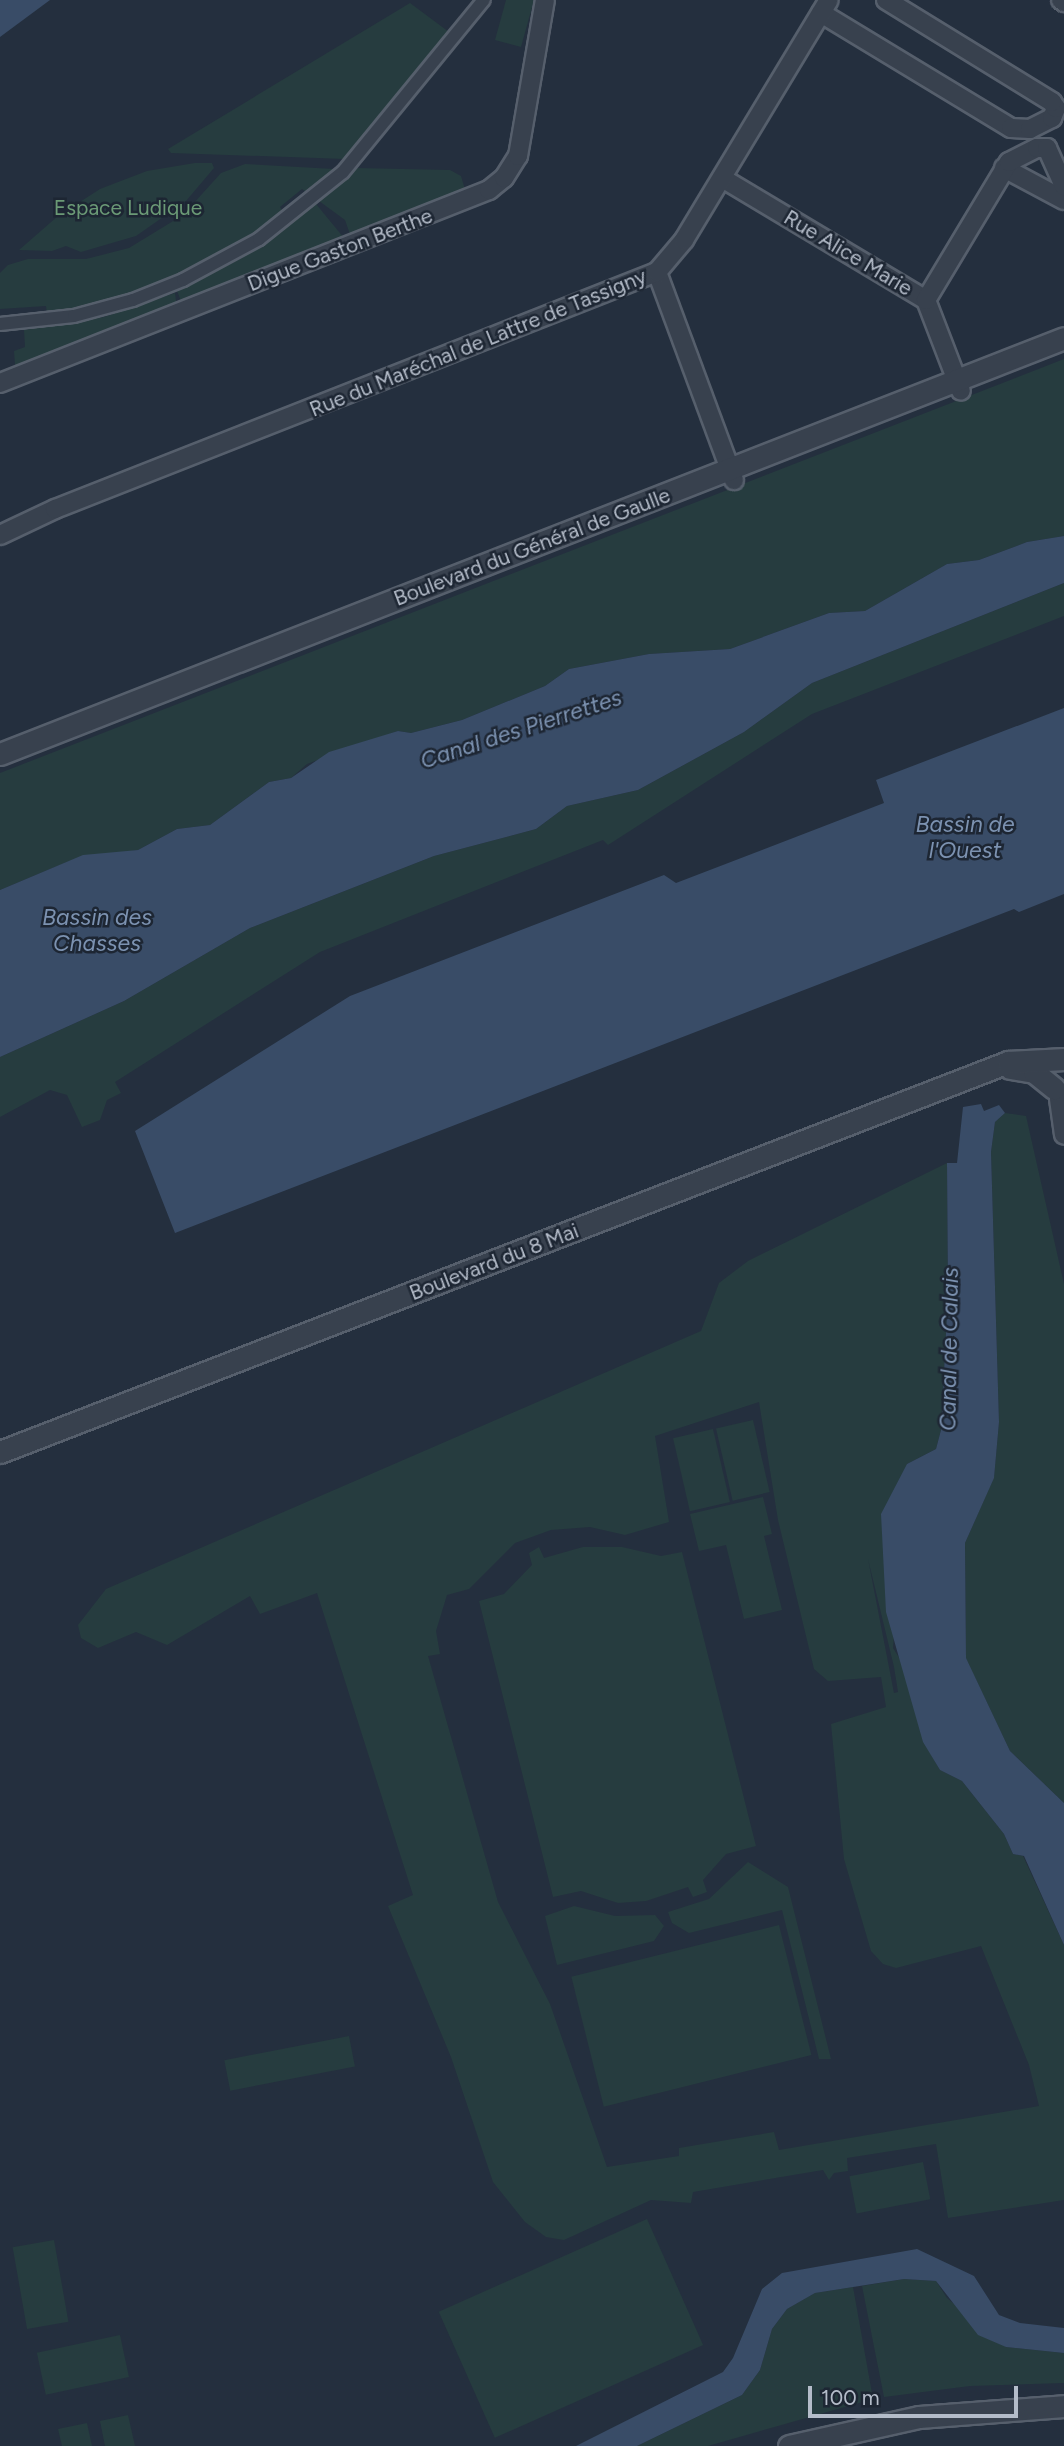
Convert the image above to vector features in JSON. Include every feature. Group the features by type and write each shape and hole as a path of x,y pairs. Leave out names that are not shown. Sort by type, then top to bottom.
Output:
{"street":[{"name":"Digue Gaston Berthe","path":"0,324 74,316 133,300 205,270 259,239 343,172 484,0"},
{"name":"Digue Gaston Berthe","path":"0,383 495,187 510,171 520,147 545,0"},
{"path":"825,7 1011,128 1030,129 1052,118 1056,108 1052,102 886,0"},
{"name":"Rue du Maréchal de Lattre de Tassigny","path":"0,535 55,509 657,272 684,240 825,7"},
{"path":"926,300 1004,168 1017,156 1047,148 1064,186"},
{"path":"1004,168 1064,200"},
{"name":"Rue Alice Marie","path":"722,178 926,300 959,386"},
{"path":"657,272 732,474"},
{"name":"Boulevard du Général de Gaulle","path":"959,386 1064,338"},
{"name":"Boulevard du Général de Gaulle","path":"0,754 959,386 1064,351"},
{"name":"Boulevard du Général de Gaulle","path":"0,765 732,474"},
{"name":"Boulevard du 8 Mai","path":"0,1452 1016,1059 1064,1061"},
{"path":"1064,1061 1056,1074 1064,1136"},
{"name":"Boulevard du 8 Mai","path":"988,1072 1024,1068 1059,1097"},
{"path":"789,2446 919,2417 1064,2406"}],"green space":[{"path":"506,0 534,0 521,47 495,40"},
{"path":"410,3 449,32 345,159 171,153 168,149"},
{"name":"Espace Ludique","path":"212,163 214,168 186,201 136,236 81,252 66,246 52,251 19,250 58,216 100,189 147,171"},
{"path":"245,164 334,169 308,193 302,189 280,207 283,212 236,245 164,281 113,300 47,314 46,306 0,309 0,273 8,265 28,259 86,259 129,248 183,215 221,173"},
{"path":"356,168 450,170 461,176 467,196 352,240 345,220 319,201"},
{"path":"316,204 344,238 185,305 181,301 177,291 242,258"},
{"path":"175,293 177,308 19,370 15,365 14,351 25,347 24,330 104,317"},
{"path":"1064,359 1064,536 1027,542 979,560 947,564 865,611 829,613 730,649 649,654 569,669 545,686 462,720 411,733 398,731 307,764 291,778 269,782 210,825 177,829 138,850 67,862 0,890 0,773"},
{"path":"1064,583 1064,616 812,714 608,845 603,840 320,952 115,1082 121,1093 107,1100 100,1120 82,1127 67,1095 50,1090 0,1117 0,1057 124,1001 250,928 434,856 536,829 567,806 638,790 744,732 812,683"},
{"path":"1005,1113 1026,1116 1064,1284 1064,1803 1010,1751 966,1659 965,1543 994,1477 999,1422 991,1152 995,1122"},
{"path":"947,1163 948,1294 941,1430 936,1449 907,1464 893,1648 905,1667 924,1742 940,1770 962,1781 1004,1834 1013,1854 1023,1856 1064,1945 1064,2200 948,2218 936,2144 847,2158 848,2171 834,2173 829,2180 823,2170 693,2192 691,2203 651,2200 564,2240 546,2237 525,2222 493,2182 451,2057 388,1906 413,1895 317,1593 260,1614 250,1596 167,1645 136,1632 98,1648 81,1638 78,1625 106,1589 701,1331 719,1283 748,1261","holes":["759,1402 778,1520 814,1669 828,1681 881,1677 886,1707 831,1724 844,1859 871,1951 883,1964 896,1968 981,1946 1029,2065 1039,2106 779,2150 774,2132 679,2148 679,2156 607,2167 550,2004 498,1902 428,1656 440,1654 436,1631 447,1595 469,1589 515,1543 551,1530 590,1527 625,1535 669,1522 655,1436","868,1559 894,1667 898,1692 894,1693"]},
{"path":"753,1420 770,1492 733,1501 716,1429"},
{"path":"713,1429 730,1502 690,1511 673,1438"},
{"path":"763,1497 772,1534 764,1536 782,1610 744,1619 726,1545 699,1551 690,1514"},
{"path":"539,1547 544,1558 583,1547 622,1547 661,1556 682,1552 756,1846 726,1854 703,1880 707,1892 693,1897 688,1887 646,1901 618,1903 581,1891 553,1897 479,1601 504,1594 532,1565 529,1553"},
{"path":"748,1862 788,1887 831,2059 819,2059 782,1910 689,1933 672,1923 668,1912 709,1899"},
{"path":"574,1906 615,1916 655,1915 664,1926 654,1941 557,1965 545,1916"},
{"path":"779,1925 811,2055 604,2107 571,1977"},
{"path":"349,2036 355,2066 230,2091 224,2060"},
{"path":"923,2162 930,2199 857,2214 849,2176"},
{"path":"647,2219 703,2345 495,2438 439,2312"},
{"path":"54,2240 68,2322 27,2329 13,2247"},
{"path":"904,2279 936,2281 947,2298 1006,2347 1064,2353 1064,2383 970,2386 884,2397 862,2286"},
{"path":"853,2287 873,2399 708,2446 637,2446 742,2395 760,2370 772,2329 787,2309 815,2293"},
{"path":"120,2335 129,2377 46,2395 37,2353"},
{"path":"128,2415 135,2446 105,2446 100,2421"},
{"path":"87,2423 92,2446 62,2446 58,2429"}],"water":[{"path":"0,0 50,0 0,37"},
{"name":"Bassin des Chasses","path":"1064,536 1064,583 812,683 744,732 638,790 567,806 536,829 434,856 250,928 124,1001 0,1057 0,890 83,855 138,850 177,829 210,825 269,782 291,778 329,752 398,731 411,733 462,720 545,686 569,669 649,654 730,649 829,613 865,611 947,564 979,560 1027,542"},
{"name":"Bassin de l'Ouest","path":"1064,708 1064,894 1019,912 1014,909 175,1233 135,1131 350,996 664,875 676,883 884,803 876,780"},
{"name":"Canal de Calais","path":"981,1104 984,1111 999,1105 1005,1113 995,1122 991,1152 999,1422 994,1478 965,1543 966,1658 1010,1751 1064,1803 1064,1945 1024,1856 1013,1854 1004,1834 962,1781 940,1770 923,1742 886,1612 881,1514 907,1464 936,1449 941,1430 948,1294 947,1163 957,1163 963,1107"},
{"path":"917,2249 974,2276 999,2315 1020,2323 1064,2328 1064,2353 1006,2347 978,2335 936,2281 904,2279 815,2293 787,2309 772,2329 760,2370 742,2395 637,2446 576,2446 723,2372 733,2358 762,2289 782,2273"}],"water label":[{"name":"Canal des Pierrettes","path":"521,729"}]}
